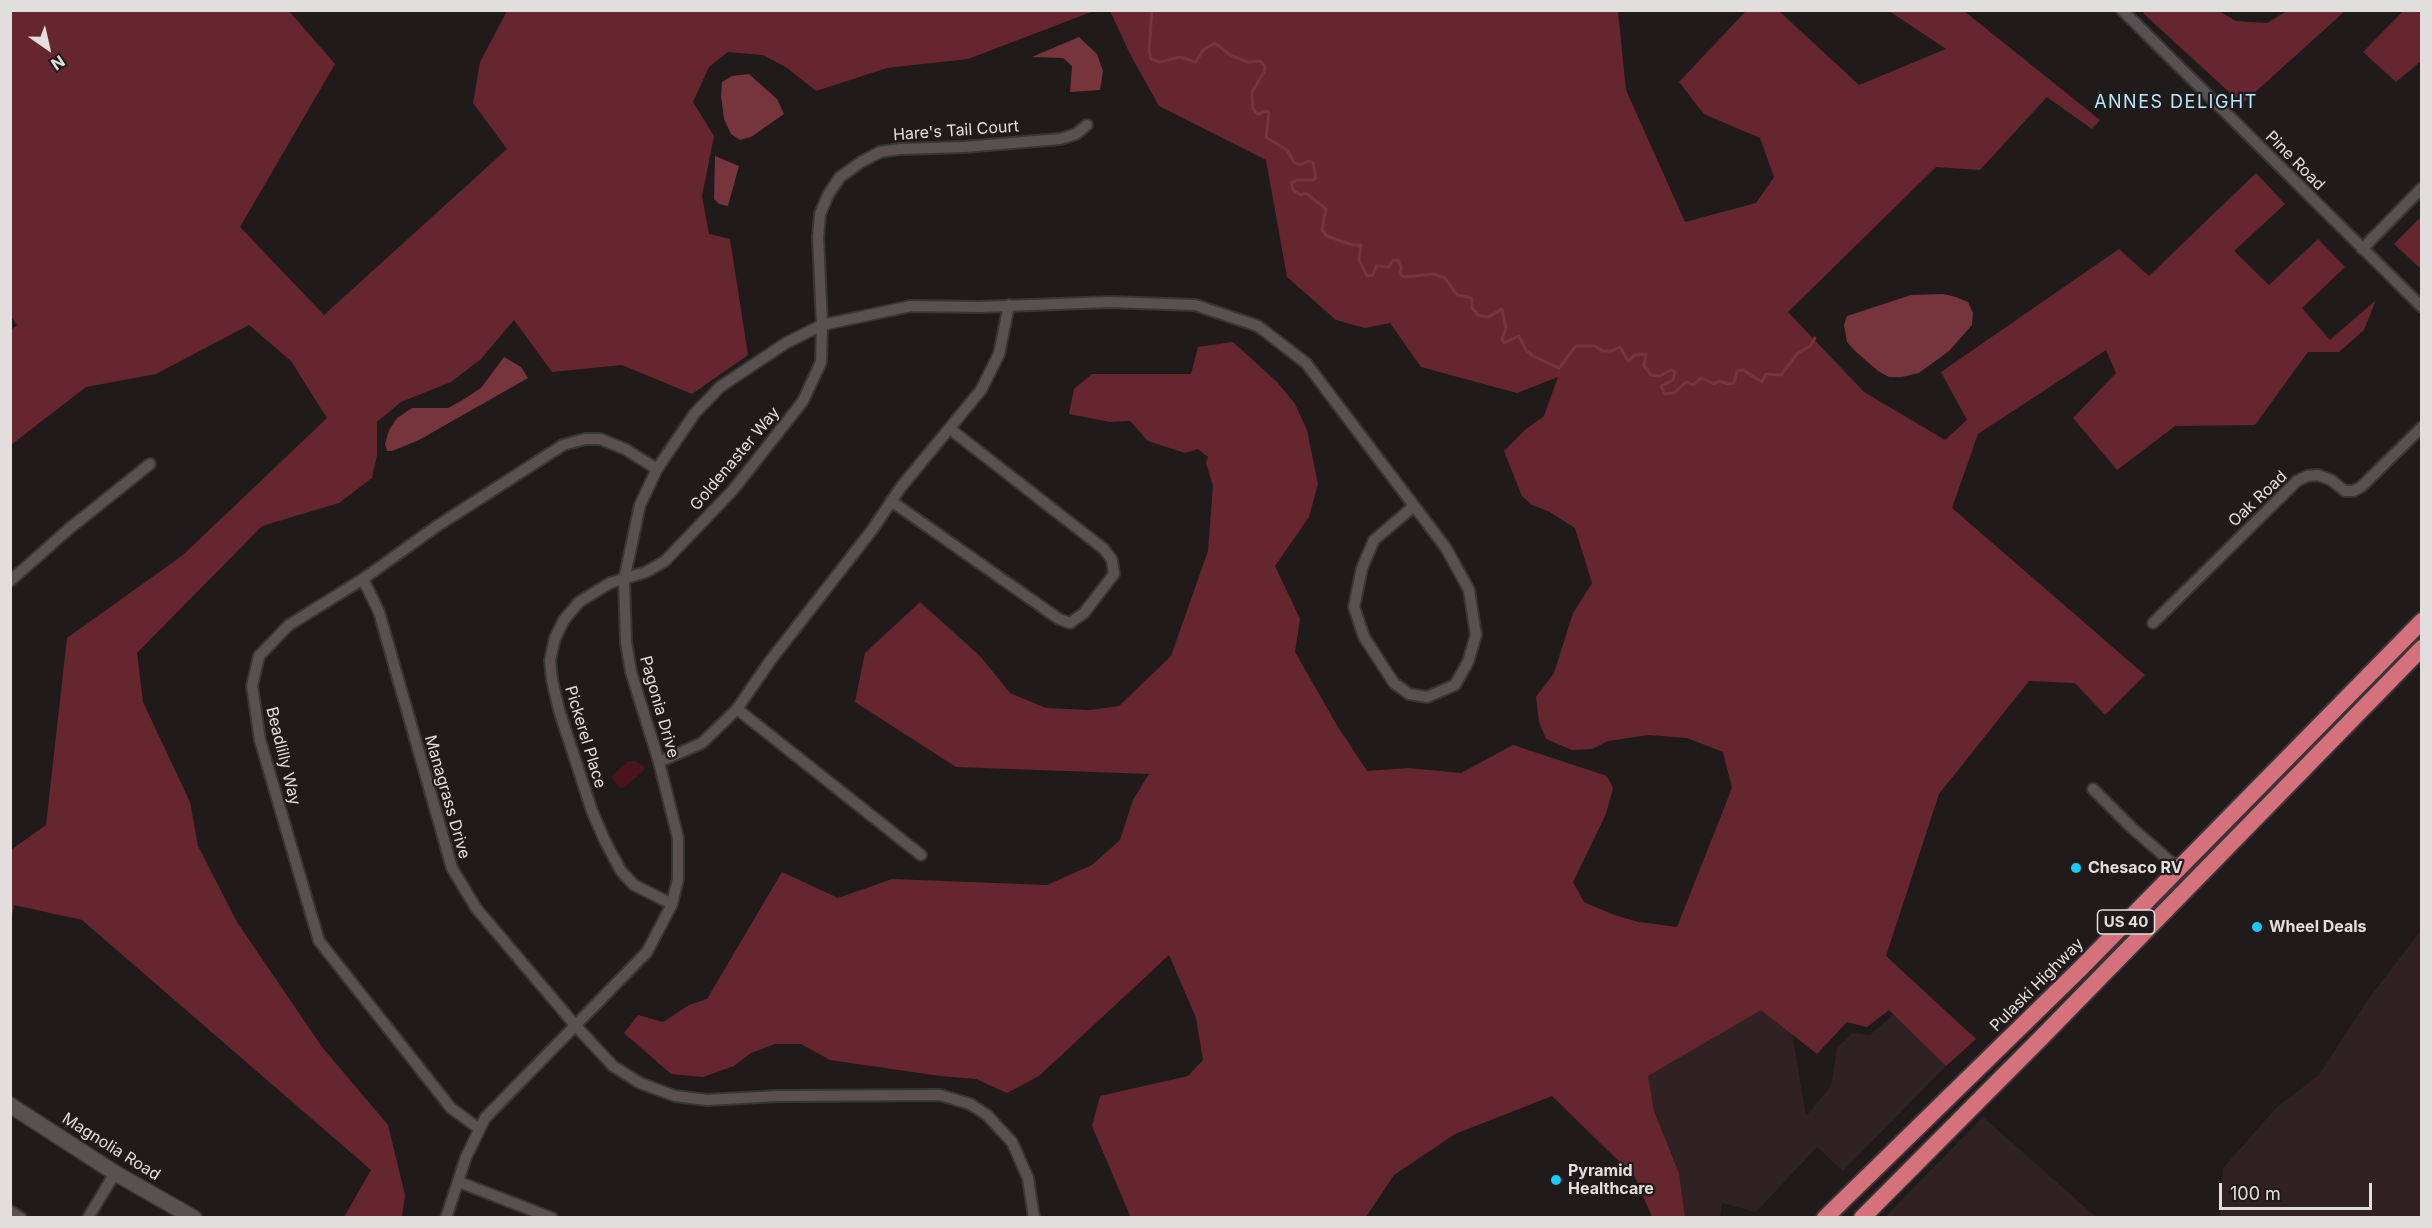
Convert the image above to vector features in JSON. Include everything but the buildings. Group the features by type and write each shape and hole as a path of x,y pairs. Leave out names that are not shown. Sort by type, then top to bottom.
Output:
{"highway":[{"name":"Pulaski Highway","path":"1825,1218 2079,970 2421,621"},
{"name":"US 40","path":"1862,1218 2421,648"}],"main road":[{"name":"Magnolia Road","path":"10,1105 115,1173 194,1218"}],"street":[{"name":"Pine Road","path":"2122,10 2421,307"},
{"name":"Hare's Tail Court","path":"822,325 818,237 820,214 828,195 840,177 880,152 900,148 964,147 1060,139 1076,134 1087,125"},
{"path":"2362,249 2421,188"},
{"name":"Pagonia Drive","path":"446,1218 478,1128 498,1103 647,952 672,904 678,879 680,856 674,816 631,672 626,642 624,580 640,505 657,469 695,413 720,387 786,343 822,325 911,306 979,307 1110,302 1195,305 1258,326 1306,363 1414,506"},
{"path":"659,762 702,743 737,709 770,661 891,501 981,390 999,354 1009,305"},
{"name":"Goldenaster Way","path":"624,580 646,572 665,561 733,490 777,436 803,401 820,362 822,325"},
{"name":"Oak Road","path":"2153,623 2296,481 2307,476 2318,475 2331,480 2345,491 2353,491 2361,487 2421,427"},
{"path":"891,501 1059,620 1070,623 1084,613 1114,574 1112,560 1104,549 950,429"},
{"name":"Beadlilly Way","path":"478,1128 460,1117 451,1108 319,941 260,740 252,686 259,656 289,625 363,579 437,526 563,445 585,439 600,439 625,449 657,469"},
{"path":"10,580 150,464"},
{"path":"1414,506 1446,548 1468,590 1476,635 1468,662 1455,685 1427,696 1409,694 1394,683 1364,637 1354,607 1362,568 1374,540 1414,506"},
{"name":"Managrass Drive","path":"363,579 379,612 452,868 476,908 575,1025 613,1066 640,1083 675,1096 707,1100 778,1096 940,1095 970,1104 987,1115 1012,1142 1028,1178 1034,1218"},
{"name":"Pickerel Place","path":"624,580 610,582 579,602 564,620 555,638 550,660 552,680 559,710 592,811 621,871 634,885 672,904"},
{"path":"737,709 921,855"},
{"path":"2093,789 2132,828 2179,869"},
{"path":"88,1218 115,1173"},
{"path":"459,1182 552,1218"},
{"path":"10,1211 21,1218"}],"shaded area":[{"path":"11,10 289,11 335,64 240,227 324,315 507,149 473,103 480,62 507,11 1094,11 968,59 887,68 816,91 787,68 763,55 728,52 709,67 693,102 714,136 702,196 709,234 730,239 748,355 692,394 622,365 552,372 514,320 481,359 451,382 401,402 377,422 377,455 372,478 339,503 262,526 137,653 143,702 190,802 198,846 237,922 322,1047 388,1125 405,1195 402,1217 344,1217 371,1170 82,920 14,905 11,923 11,850 46,825 67,638 183,555 327,418 291,361 249,325 156,374 86,387 11,445 11,330 17,325 10,315"},
{"path":"2146,10 2219,11 2236,21 2267,23 2287,11 2345,11 2242,104 2143,13"},
{"path":"1110,11 1618,11 1626,90 1685,222 1756,203 1774,177 1760,138 1704,114 1679,82 1746,11 1779,11 1859,85 1946,49 1889,11 1964,11 2100,120 2092,129 2047,97 1980,170 1936,167 1788,312 1864,392 1945,440 1967,420 1941,372 2119,249 2149,276 2256,173 2285,204 2234,251 2269,285 2318,239 2345,267 2302,308 2330,340 2376,300 2364,330 2339,352 2308,352 2255,425 2175,426 2117,470 2073,418 2116,373 2106,350 1978,434 1952,508 2145,675 2105,715 2075,683 2029,681 1939,794 1886,956 1976,1039 1946,1066 1889,1010 1867,1027 1847,1022 1817,1054 1761,1010 1648,1076 1654,1111 1679,1173 1685,1217 1652,1217 1635,1177 1552,1096 1455,1134 1394,1175 1366,1217 1131,1218 1092,1126 1100,1096 1188,1076 1203,1060 1196,1018 1169,955 1039,1076 1007,1093 976,1079 830,1060 801,1044 775,1044 751,1053 734,1066 703,1077 671,1074 624,1033 638,1015 663,1022 689,1005 707,999 782,872 838,898 892,879 1047,885 1092,865 1120,840 1133,800 1149,774 956,767 855,702 865,653 920,602 980,656 1010,693 1046,708 1090,710 1119,706 1171,656 1208,551 1213,486 1206,463 1208,457 1198,449 1185,453 1148,441 1130,421 1110,422 1069,414 1074,389 1092,374 1191,374 1198,347 1233,342 1277,382 1295,404 1307,430 1318,484 1309,517 1275,566 1300,619 1295,652 1338,727 1367,771 1409,768 1461,773 1513,745 1607,776 1613,788 1606,814 1573,882 1584,902 1614,915 1639,922 1677,927 1732,788 1723,752 1687,738 1649,735 1608,741 1592,749 1572,750 1546,739 1539,722 1536,697 1554,673 1573,613 1592,583 1575,528 1548,511 1532,505 1522,496 1504,451 1526,429 1544,416 1558,377 1517,393 1421,367 1390,323 1365,328 1336,320 1287,277 1266,160 1159,106 1130,54"},
{"path":"2403,11 2421,11 2421,61 2396,82 2363,52"},
{"path":"1079,37 1097,54 1103,71 1100,90 1070,92 1072,66 1063,58 1032,57"},
{"path":"749,74 777,99 784,114 751,137 740,140 731,134 724,119 722,82 732,76"},
{"path":"715,156 739,166 728,206 719,204 714,199"},
{"path":"2421,217 2421,269 2394,244"},
{"path":"1943,294 1968,302 1973,313 1972,325 1949,351 1919,373 1889,377 1878,371 1847,342 1844,325 1847,316 1911,295"},
{"path":"504,357 521,367 528,378 419,440 387,451 385,444 389,430 397,418 412,408 448,408 461,401 481,388"},
{"path":"628,761 635,761 644,766 644,770 624,788 619,787 611,777"},
{"path":"2421,930 2421,1217 2220,1217 2223,1168 2277,1107 2319,1075 2367,1001"},
{"path":"1761,1009 1792,1034 1806,1116 1831,1086 1837,1048 1852,1033 1870,1035 1894,1014 1946,1066 1843,1171 1817,1147 1756,1212 1722,1203 1720,1218 1685,1217 1679,1173 1654,1111 1648,1076"},
{"path":"1983,1117 2096,1217 1885,1217"}],"waterway":[{"path":"1152,10 1149,50 1151,59 1160,62 1180,57 1196,62 1203,50 1215,43 1230,55 1248,62 1260,61 1265,66 1252,92 1253,109 1258,114 1266,111 1269,113 1266,137 1287,150 1294,162 1300,165 1309,161 1313,163 1316,178 1291,183 1293,190 1301,195 1306,193 1326,209 1322,230 1327,236 1352,245 1361,245 1359,260 1367,276 1373,275 1376,266 1389,267 1393,260 1398,260 1401,267 1400,274 1404,277 1434,274 1445,278 1457,295 1472,298 1472,308 1478,315 1488,317 1502,309 1506,328 1502,339 1504,343 1519,336 1526,350 1533,356 1559,368 1576,346 1595,346 1602,351 1611,351 1620,347 1628,361 1635,355 1646,354 1644,366 1651,375 1660,376 1671,370 1675,372 1673,380 1661,386 1665,394 1674,393 1686,382 1693,385 1701,378 1714,384 1719,381 1734,383 1737,371 1743,370 1762,382 1766,374 1781,375 1798,353 1810,346 1815,338"}],"place":[{"name":"Chesaco RV","path":"2076,868"},
{"name":"Wheel Deals","path":"2257,927"},
{"name":"Pyramid Healthcare","path":"1556,1180"}],"district":[{"name":"ANNES DELIGHT","path":"2176,103"}]}
